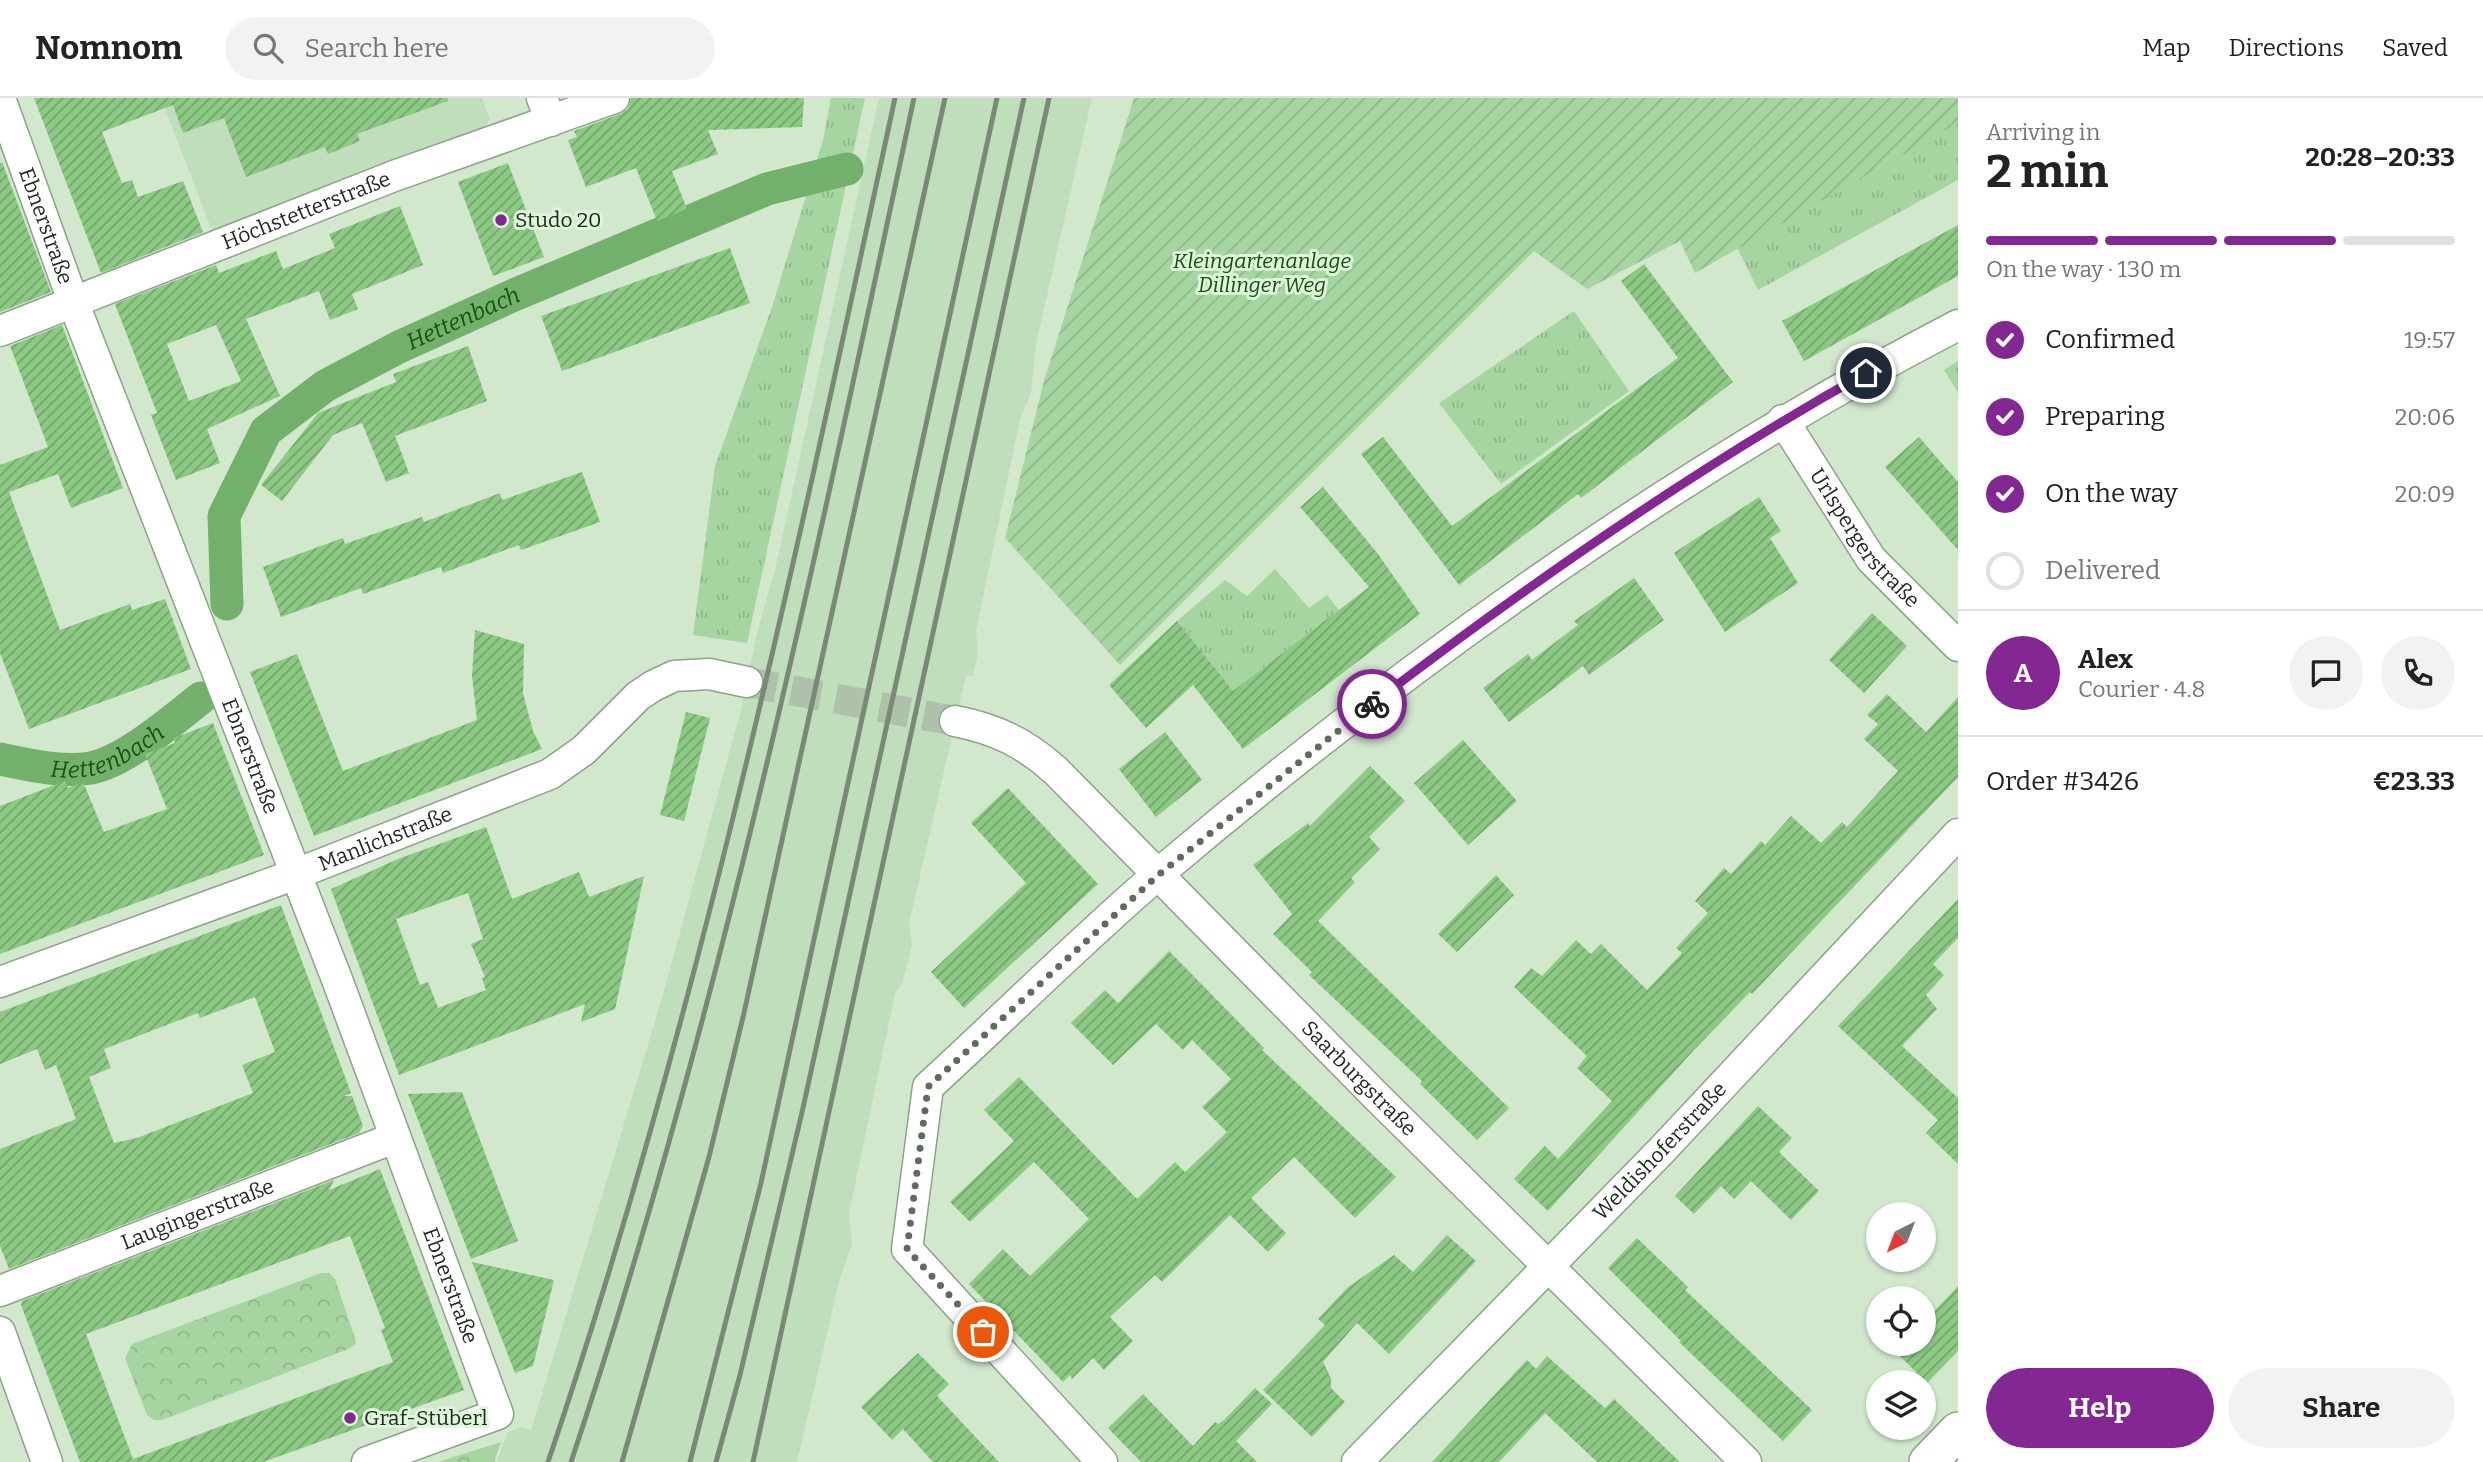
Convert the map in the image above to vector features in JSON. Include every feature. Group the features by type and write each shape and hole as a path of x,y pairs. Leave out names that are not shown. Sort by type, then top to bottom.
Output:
{"street":[{"name":"Ebnerstraße","path":"0,98 74,303 296,874 498,1414 367,1462"},
{"name":"Höchstetterstraße","path":"0,331 394,176 546,109 614,98"},
{"path":"1102,1462 907,1249 928,1087 1157,876 1439,652 1630,516 1783,420 1958,325"},
{"name":"Urlspergerstraße","path":"1783,420 1871,559 1958,646"},
{"name":"Manlichstraße","path":"0,982 296,874 550,774 584,750 638,696 674,676 709,674 747,682"},
{"name":"Saarburgstraße","path":"956,721 986,727 1032,750 1746,1462"},
{"name":"Weldishoferstraße","path":"1357,1462 1549,1266 1958,834"},
{"name":"Laugingerstraße","path":"0,1291 394,1138"},
{"path":"0,1332 47,1462"},
{"path":"1927,1462 1958,1431"}],"shaded area":[{"path":"161,98 482,98 490,119 485,128 212,231"},
{"path":"879,98 1092,98 1036,344 1031,393 1020,419 976,631 978,653 973,676 966,675 909,924 912,945 902,984 895,994 849,1213 852,1244 840,1278 797,1462 497,1462 507,1433 520,1427 531,1430 660,1005 741,710 758,629 775,570"}],"green space":[{"path":"831,98 865,98 747,643 693,635 715,466 773,304 823,140"},
{"name":"Kleingartenanlage Dillinger Weg","path":"1134,98 1958,98 1958,123 1695,273 1680,241 1587,289 1534,251 1120,665 1005,538 1044,381"},
{"path":"1958,100 1958,180 1758,290 1734,241"},
{"path":"1574,311 1629,391 1501,484 1439,403"},
{"path":"1958,361 1958,392 1944,370"},
{"path":"1275,569 1309,608 1327,595 1339,610 1211,708 1192,682 1212,665 1177,621 1225,580 1247,596"},
{"path":"321,1273 329,1273 335,1279 356,1344 162,1420 154,1420 147,1415 125,1358 132,1344"},
{"path":"501,1442 494,1462 438,1462"}],"building":[{"path":"34,98 448,98 448,101 357,134 360,141 328,154 325,147 246,177 224,118 183,133 173,105 102,132 122,183 132,180 138,197 183,181 203,232 101,273"},
{"path":"631,98 804,98 802,127 708,130 718,154 672,171 687,209 657,221 636,168 586,187 568,140 577,137 574,131 628,109"},
{"path":"2,162 51,292 0,312 0,163"},
{"name":"Studo 20","path":"508,163 544,257 493,276 458,182"},
{"path":"400,206 423,265 352,294 358,309 330,320 319,291 246,319 280,396 207,429 220,463 176,480 151,415 157,413 115,304 216,265 219,273 276,251 283,269 335,248 329,234","holes":["216,325 241,381 189,401 167,344"]},
{"path":"1958,225 1958,276 1804,361 1782,321"},
{"path":"730,248 750,303 562,371 541,316"},
{"path":"1644,264 1733,382 1581,498 1578,494 1459,585 1361,454 1383,437 1452,526 1678,358 1621,281"},
{"path":"62,325 123,488 71,508 58,474 9,492 60,630 130,604 132,610 165,599 191,669 29,729 0,653 0,465 48,447 10,346"},
{"path":"468,346 487,401 395,436 409,473 386,482 362,423 333,435 282,501 261,485 318,413 396,382 393,374"},
{"path":"1919,437 1958,482 1958,550 1885,467"},
{"path":"582,472 600,522 521,550 519,545 443,573 441,567 363,594 361,588 281,617 263,567 343,538 345,544 422,517 424,522 500,493 502,500"},
{"path":"1323,487 1378,554 1420,614 1243,749 1193,685 1146,728 1109,685 1177,621 1233,691 1369,587 1300,507"},
{"path":"1759,497 1781,531 1770,538 1798,583 1725,632 1674,553"},
{"path":"1634,578 1664,620 1589,675 1583,666 1509,722 1483,688 1528,654 1532,660 1578,625 1574,621"},
{"path":"1872,613 1907,646 1864,693 1829,660"},
{"path":"475,630 524,644 523,693 533,731 542,749 314,836 250,672 297,654 343,771 477,720 472,676"},
{"path":"1887,694 1926,732 1958,697 1958,777 1752,994 1750,992 1694,1050 1548,1211 1514,1179 1545,1146 1558,1159 1612,1101 1577,1068 1587,1056 1514,987 1531,968 1542,976 1576,940 1591,954 1601,944 1647,990 1682,953 1676,948 1708,913 1695,901 1724,868 1731,874 1761,841 1765,845 1791,816 1821,843 1842,822 1847,827 1898,771 1864,739 1878,724 1867,715"},
{"path":"686,712 710,718 684,821 660,815"},
{"path":"213,723 264,855 0,954 0,806 65,781 68,788 83,782 104,832 167,809 145,754 175,743 174,738"},
{"path":"1165,732 1202,780 1156,817 1119,769"},
{"path":"1463,740 1517,801 1468,845 1414,783"},
{"path":"1370,766 1405,801 1369,837 1380,849 1351,878 1355,882 1318,921 1509,1108 1477,1140 1420,1084 1422,1081 1309,975 1312,972 1273,934 1292,914 1253,865 1308,823 1310,826"},
{"path":"1008,788 1098,884 964,1008 931,972 1026,883 971,823"},
{"path":"486,827 512,899 579,872 589,897 644,876 615,1009 581,1022 585,1004 399,1075 331,889 398,859","holes":["468,893 483,939 471,944 485,977 482,978 486,990 438,1008 428,982 420,985 396,919"]},
{"path":"1496,875 1514,895 1457,952 1438,934"},
{"path":"1958,899 1958,938 1933,964 1944,975 1926,995 1937,1009 1902,1046 1958,1098 1958,1164 1926,1133 1938,1120 1838,1026"},
{"path":"281,905 351,1093 344,1096 352,1096 363,1126 359,1133 9,1269 0,1246 0,1149 76,1119 56,1065 45,1070 37,1049 0,1064 0,1012","holes":["255,997 275,1052 242,1065 253,1093 137,1138 114,1143 89,1077 111,1068 104,1049 198,1013 200,1018"]},
{"path":"1169,951 1264,1048 1262,1050 1396,1177 1355,1218 1294,1157 1251,1198 1286,1233 1268,1252 1230,1215 1162,1282 1155,1275 1110,1317 1133,1341 1104,1370 1093,1358 1072,1379 1070,1375 1063,1382 969,1284 1003,1249 1030,1276 1089,1219 1034,1162 970,1222 950,1202 1014,1141 984,1110 1019,1077 1137,1199 1175,1162 1185,1172 1227,1132 1202,1107 1231,1079 1192,1040 1183,1050 1156,1024 1113,1065 1071,1023 1105,990 1118,1003"},
{"path":"462,1092 518,1241 471,1259 408,1094"},
{"path":"1758,1106 1792,1138 1779,1152 1819,1191 1791,1220 1751,1181 1734,1199 1721,1186 1694,1214 1675,1196"},
{"path":"380,1169 464,1390 263,1462 80,1462 21,1305 22,1301 334,1180 329,1190","holes":["350,1236 385,1328 381,1330 393,1362 133,1459 86,1334"]},
{"path":"1447,1235 1476,1261 1389,1354 1357,1323 1323,1362 1331,1378 1331,1388 1345,1402 1312,1437 1263,1390 1325,1325 1318,1319 1347,1288 1394,1255 1413,1272"},
{"path":"1637,1238 1688,1287 1685,1290 1812,1410 1783,1441 1679,1342 1681,1341 1608,1268"},
{"path":"472,1262 554,1280 533,1366 515,1373"},
{"path":"1958,1286 1958,1351 1936,1374 1936,1370 1914,1370 1900,1356 1936,1356 1936,1309"},
{"path":"918,1353 949,1384 937,1396 999,1462 933,1462 903,1429 892,1440 861,1407"},
{"path":"1547,1356 1605,1408 1614,1399 1680,1462 1597,1462 1545,1413 1499,1462 1432,1462 1527,1360 1536,1369"},
{"path":"1255,1388 1272,1404 1236,1441 1257,1462 1141,1462 1108,1428 1143,1394 1193,1446 1215,1422 1218,1424 1224,1420"}],"waterway":[{"name":"Hettenbach","path":"227,604 224,516 266,431 325,386 399,347 514,295 767,189 847,169"},
{"name":"Hettenbach","path":"0,759 69,770 105,764 149,739 201,698"}],"tunnel":[{"path":"747,682 955,721"}],"railway":[{"path":"548,1462 652,1126 698,956 782,614 895,98"},
{"path":"571,1462 674,1126 719,956 802,614 914,98"},
{"path":"622,1462 709,1157 744,1013 945,98"},
{"path":"690,1462 761,1183 997,98"},
{"path":"716,1462 740,1375 803,1108 1024,98"},
{"path":"753,1462 1049,98"}],"way so far":[{"path":"983,1332 907,1249 928,1087 1157,876 1372,704"}],"place":[{"name":"Studo 20","path":"501,220"},
{"name":"Graf-Stüberl","path":"350,1418"}],"route":[{"path":"1372,704 1439,652 1630,516 1804,407 1866,373"}]}
